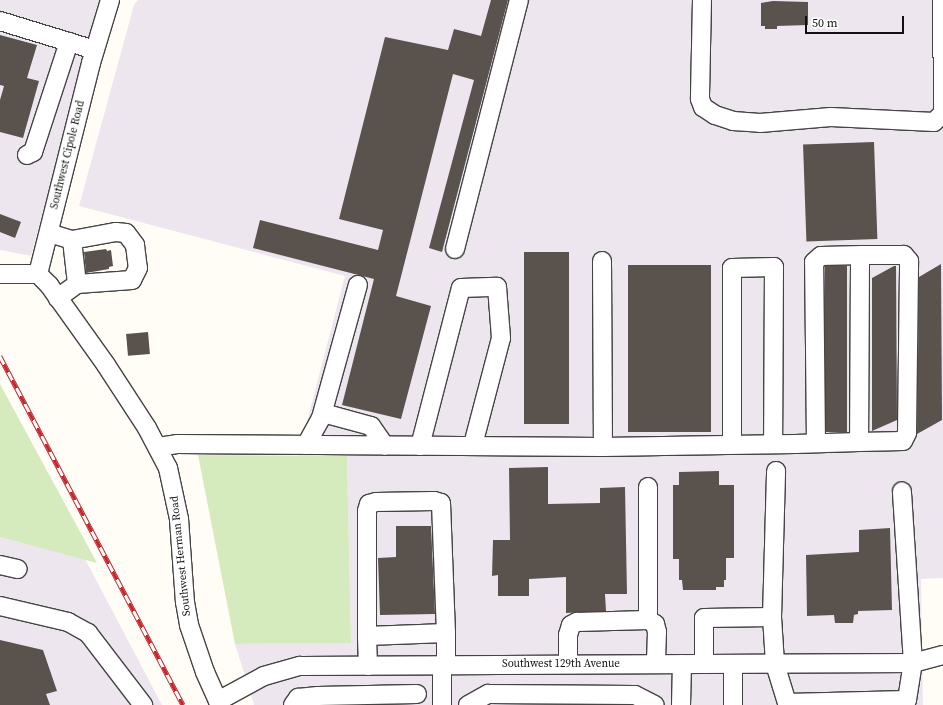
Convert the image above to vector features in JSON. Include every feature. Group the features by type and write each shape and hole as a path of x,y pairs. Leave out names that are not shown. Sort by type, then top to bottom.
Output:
{"street":[{"name":"Southwest Cipole Road","path":"38,274 109,0"},
{"path":"454,249 519,0"},
{"path":"702,0 700,100 703,107 715,115 733,120 760,123 831,117 934,122 943,113 942,0"},
{"path":"0,21 95,50"},
{"path":"27,155 33,152 68,42"},
{"path":"48,233 72,240 116,232 126,233 135,245 138,268 132,280 77,284 58,298"},
{"path":"72,240 77,284"},
{"path":"859,442 860,261 863,255"},
{"path":"158,447 177,444 603,446 816,443 903,441 908,433 908,261 904,255 821,256 814,262 816,443"},
{"path":"602,261 603,446"},
{"path":"732,444 732,268 774,267 773,443"},
{"path":"0,274 38,274"},
{"name":"Southwest Herman Road","path":"38,274 58,298 158,447 168,468 175,493 189,625 219,703"},
{"path":"306,445 322,413 358,285"},
{"path":"420,446 461,288 497,287 500,338 473,445"},
{"path":"322,413 371,426 385,446"},
{"path":"776,471 772,617 775,664 787,703 902,703 907,700 913,663 902,491"},
{"path":"648,487 648,620"},
{"path":"368,666 367,511 369,504 376,502 434,501 441,503 446,634 442,705"},
{"path":"0,565 18,569"},
{"path":"0,606 68,622 88,633 143,705"},
{"path":"704,664 704,618 772,617"},
{"path":"568,664 568,636 571,625 577,622 648,620 655,624 657,632 656,664"},
{"path":"367,636 446,634"},
{"name":"Southwest 129th Avenue","path":"219,703 240,687 280,670 300,666 913,663 943,655"},
{"path":"681,705 682,664"},
{"path":"733,664 733,705"},
{"path":"293,705 298,698 318,696 417,699 417,665"},
{"path":"468,705 488,694 635,695 655,705"}],"shaded area":[{"path":"0,0 99,0 31,256 0,250"},
{"path":"138,0 943,0 943,578 921,579 923,705 254,705 235,644 351,643 347,456 298,456 345,276 79,206 134,5"},
{"path":"0,537 85,559 162,705 0,705"}],"green space":[{"path":"0,384 97,563 0,537"},
{"path":"198,455 347,456 351,643 235,644"}],"building":[{"path":"491,0 508,0 442,252 429,248 474,80 453,74 396,296 431,306 401,419 342,405 374,279 253,248 260,220 378,250 383,230 339,219 385,37 448,50 454,29 481,36"},
{"path":"773,1 808,2 808,25 777,26 777,29 765,29 765,26 761,26 761,3"},
{"path":"0,35 37,45 27,78 39,81 23,138 0,132 0,100 4,86 0,85"},
{"path":"874,142 877,239 806,241 803,144"},
{"path":"0,214 21,222 15,238 0,232"},
{"path":"106,249 107,251 111,250 113,266 109,267 109,269 86,273 84,252"},
{"path":"524,252 569,252 569,424 524,424"},
{"path":"941,264 942,420 917,434 919,277"},
{"path":"628,265 711,265 711,432 628,432"},
{"path":"825,266 847,266 847,432 825,432"},
{"path":"896,266 897,420 872,431 872,278"},
{"path":"148,332 150,354 128,356 126,334"},
{"path":"548,467 548,504 600,503 600,488 625,487 627,594 605,594 606,611 566,613 566,577 529,579 529,596 498,596 498,575 492,576 493,540 510,540 509,468"},
{"path":"719,471 719,485 734,485 734,558 726,558 726,580 724,580 724,587 716,587 716,590 683,590 682,580 679,580 679,559 673,559 673,485 679,485 679,472"},
{"path":"396,526 431,526 435,614 380,615 378,558 396,557"},
{"path":"890,528 892,610 858,611 858,614 854,615 853,623 835,623 834,615 807,616 806,555 859,552 859,530"},
{"path":"0,640 43,650 57,691 46,694 50,705 0,705"}],"railway":[{"path":"0,356 183,705"}]}
